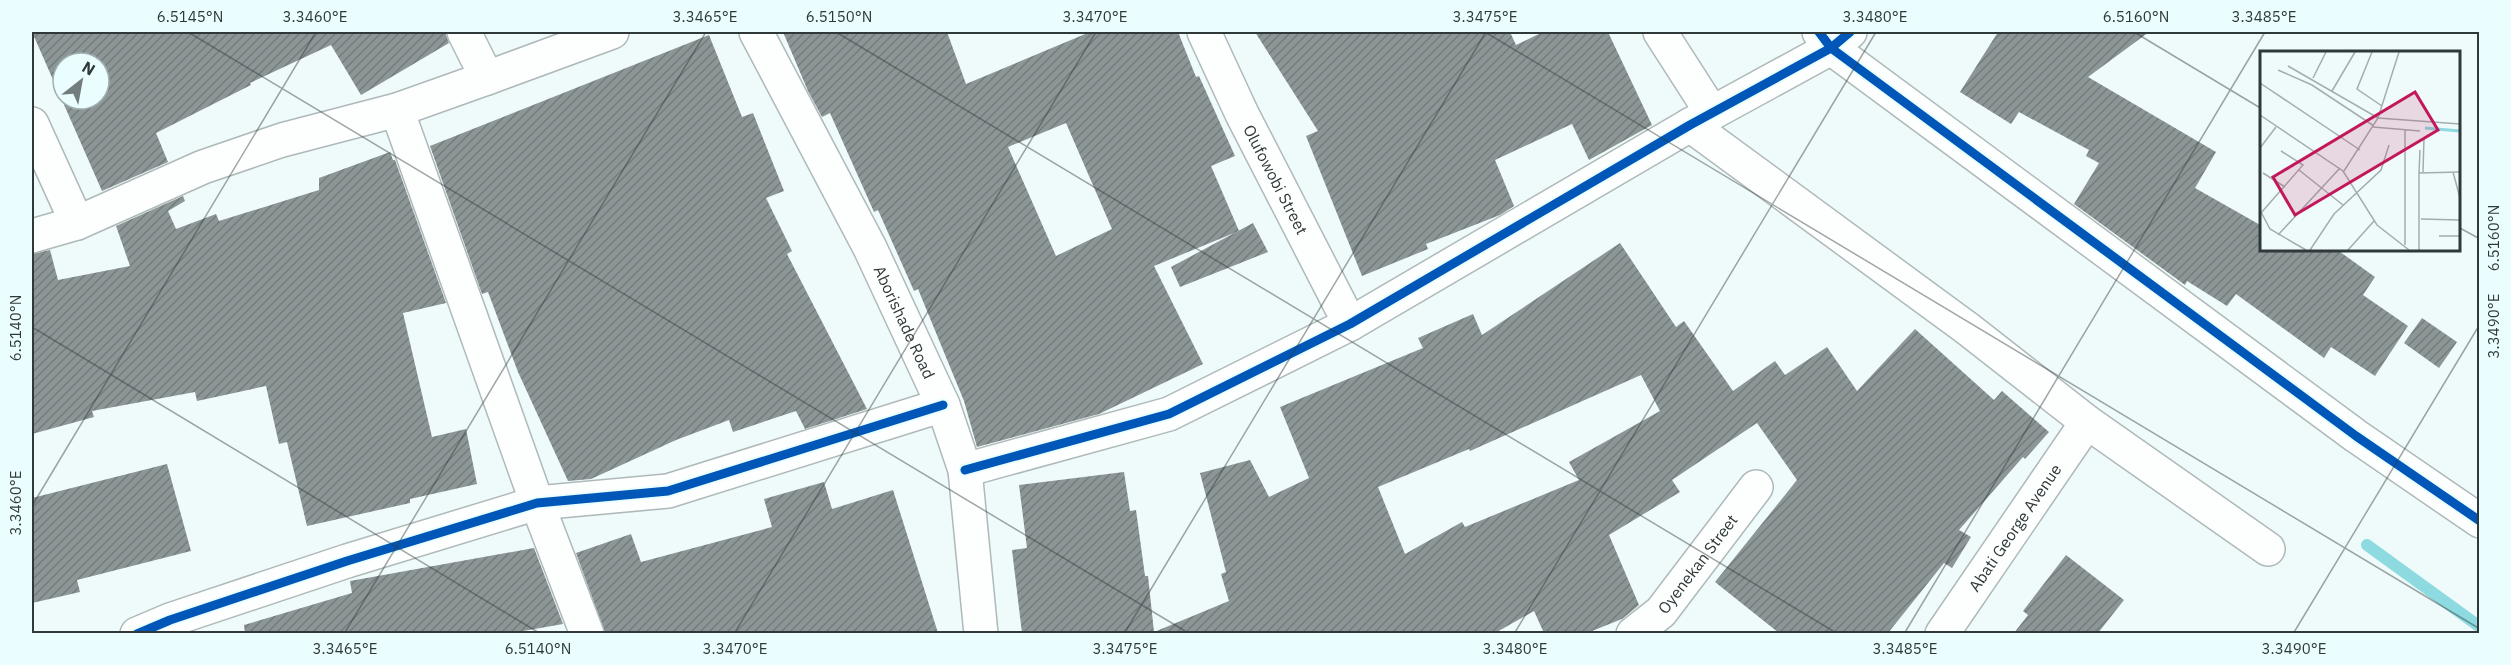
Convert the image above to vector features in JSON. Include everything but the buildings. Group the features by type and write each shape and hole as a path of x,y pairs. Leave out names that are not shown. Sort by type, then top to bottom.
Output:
{"street":[{"path":"464,32 488,78"},
{"path":"32,236 77,223 203,167 282,140 397,110 612,32"},
{"name":"Aborishade Road","path":"756,32 870,248 943,405 965,470 981,633"},
{"name":"Olufowobi Street","path":"1204,32 1242,114 1350,324"},
{"path":"1660,32 1701,119 2087,422 2268,549"},
{"path":"965,470 1169,414 1350,324 1701,119 1834,37 2356,436 2480,521"},
{"path":"397,110 537,503 587,633"},
{"path":"32,124 77,223"},
{"path":"137,633 347,561 537,503 668,491 943,405"},
{"name":"Abati George Avenue","path":"1942,633 2087,422"},
{"name":"Oyenekan Street","path":"1633,633 1660,612 1756,487"}],"waterway":[{"path":"2367,545 2480,627"}],"cycle path":[{"path":"1819,32 1831,48 2356,436 2480,521"},
{"path":"965,470 1169,414 1350,324 1690,125 1831,48 1850,32"},
{"path":"137,634 170,620 347,561 537,503 668,491 943,405"}]}
